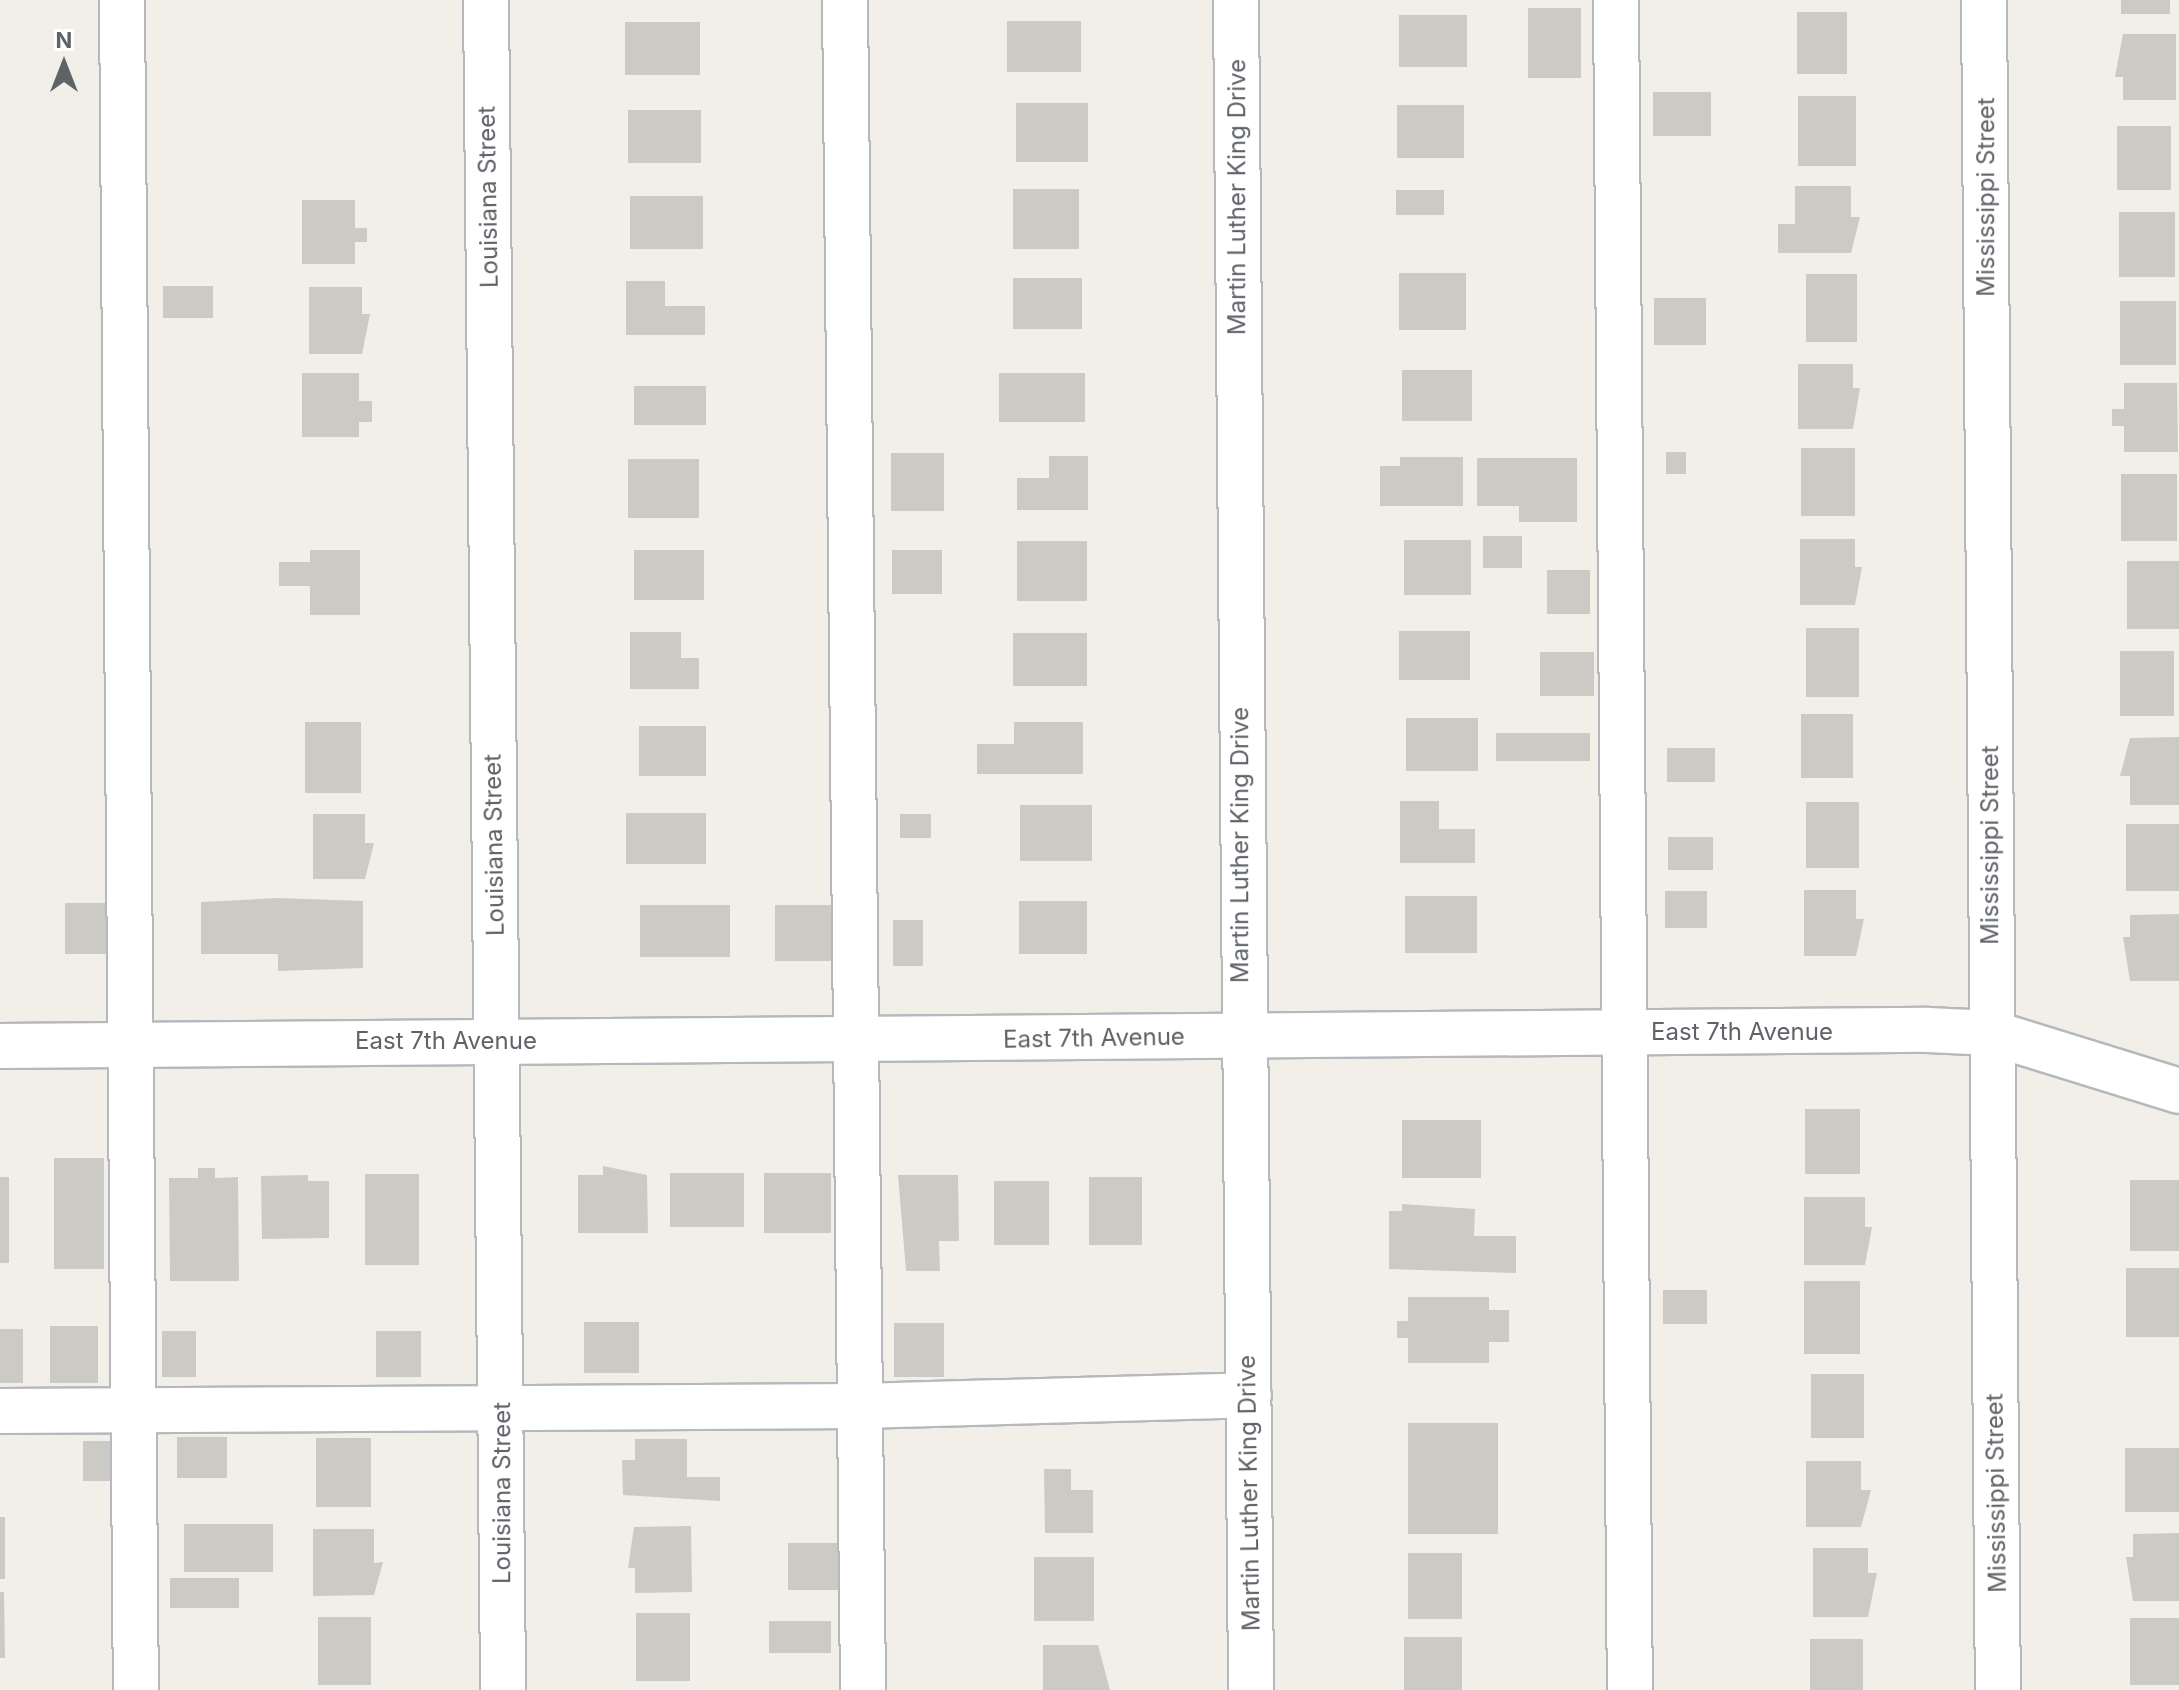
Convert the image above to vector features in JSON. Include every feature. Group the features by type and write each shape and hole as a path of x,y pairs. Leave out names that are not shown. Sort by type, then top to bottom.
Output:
{"street":[{"path":"122,0 137,1412 136,1690"},
{"name":"Louisiana Street","path":"486,0 503,1690"},
{"path":"845,0 853,1041 863,1690"},
{"name":"Martin Luther King Drive","path":"1236,0 1241,1036 1249,1395 1251,1690"},
{"path":"1616,0 1630,1690"},
{"name":"Mississippi Street","path":"1984,0 1998,1690"},
{"name":"East 7th Avenue","path":"0,1046 1992,1033 2179,1091"},
{"path":"0,1411 860,1406 1249,1395"}],"building":[{"path":"2121,0 2170,0 2170,14 2121,14"},
{"path":"1528,8 1581,8 1581,78 1528,78"},
{"path":"1797,12 1847,12 1847,74 1797,74"},
{"path":"1399,15 1467,15 1467,67 1399,67"},
{"path":"1007,21 1081,21 1081,72 1007,72"},
{"path":"625,22 700,22 700,75 625,75"},
{"path":"2123,34 2176,34 2176,100 2123,100 2123,77 2115,77"},
{"path":"1653,92 1711,92 1711,136 1653,136"},
{"path":"1798,96 1856,96 1856,166 1798,166"},
{"path":"1016,103 1088,103 1088,162 1016,162"},
{"path":"1397,105 1464,105 1464,158 1397,158"},
{"path":"628,110 701,110 701,163 628,163"},
{"path":"2117,126 2171,126 2171,190 2117,190"},
{"path":"1795,186 1851,186 1851,217 1860,217 1851,253 1778,253 1778,224 1795,224"},
{"path":"1013,189 1079,189 1079,249 1013,249"},
{"path":"1396,190 1444,190 1444,215 1396,215"},
{"path":"630,196 703,196 703,249 630,249"},
{"path":"302,200 355,200 355,228 367,228 367,242 355,242 355,264 302,264"},
{"path":"2119,212 2175,212 2175,277 2119,277"},
{"path":"1399,273 1466,273 1466,330 1399,330"},
{"path":"1806,274 1857,274 1857,342 1806,342"},
{"path":"1013,278 1082,278 1082,329 1013,329"},
{"path":"626,281 665,281 665,306 705,306 705,335 626,335"},
{"path":"163,286 213,286 213,318 163,318"},
{"path":"309,287 362,287 362,314 370,314 362,354 309,354"},
{"path":"1654,298 1706,298 1706,345 1654,345"},
{"path":"2120,301 2176,301 2176,365 2120,365"},
{"path":"1798,364 1853,364 1853,388 1860,388 1853,429 1798,429"},
{"path":"1402,370 1472,370 1472,421 1402,421"},
{"path":"302,373 359,373 359,401 372,401 372,422 359,422 359,437 302,437"},
{"path":"999,373 1085,373 1085,422 999,422"},
{"path":"2124,383 2177,383 2178,452 2124,452 2124,426 2112,426 2112,409 2124,409"},
{"path":"634,386 706,386 706,425 634,425"},
{"path":"1801,448 1855,448 1855,516 1801,516"},
{"path":"1666,452 1686,452 1686,474 1666,474"},
{"path":"891,453 944,453 944,511 891,511"},
{"path":"1049,456 1088,456 1088,510 1017,510 1017,478 1049,478"},
{"path":"1400,457 1463,457 1463,506 1380,506 1380,466 1400,466"},
{"path":"1477,458 1577,458 1577,522 1519,522 1519,506 1477,506"},
{"path":"628,459 699,459 699,518 628,518"},
{"path":"2121,474 2177,474 2177,541 2121,541"},
{"path":"1483,536 1522,536 1522,568 1483,568"},
{"path":"1800,539 1855,539 1855,567 1862,567 1855,605 1800,605"},
{"path":"1404,540 1471,540 1471,595 1404,595"},
{"path":"1017,541 1087,541 1087,601 1017,601"},
{"path":"310,550 360,550 360,615 310,615 310,586 279,586 279,562 310,562"},
{"path":"634,550 704,550 704,600 634,600"},
{"path":"892,550 942,550 942,594 892,594"},
{"path":"2127,561 2179,561 2179,629 2127,629"},
{"path":"1547,570 1590,570 1590,614 1547,614"},
{"path":"1806,628 1859,628 1859,697 1806,697"},
{"path":"1399,631 1470,631 1470,680 1399,680"},
{"path":"630,632 681,632 681,658 699,658 699,689 630,689"},
{"path":"1013,633 1087,633 1087,686 1013,686"},
{"path":"2120,651 2174,651 2174,716 2120,716"},
{"path":"1540,652 1594,652 1594,696 1540,696"},
{"path":"1801,714 1853,714 1853,778 1801,778"},
{"path":"1406,718 1478,718 1478,771 1406,771"},
{"path":"305,722 361,722 361,793 305,793"},
{"path":"1014,722 1083,722 1083,774 977,774 977,744 1014,744"},
{"path":"639,726 706,726 706,776 639,776"},
{"path":"1496,733 1590,733 1590,761 1496,761"},
{"path":"2179,737 2179,805 2130,805 2130,776 2120,776 2130,738"},
{"path":"1667,748 1715,748 1715,782 1667,782"},
{"path":"1400,801 1439,801 1439,829 1475,829 1475,863 1400,863"},
{"path":"1806,802 1859,802 1859,868 1806,868"},
{"path":"1020,805 1092,805 1092,861 1020,861"},
{"path":"626,813 706,813 706,864 626,864"},
{"path":"313,814 365,814 365,843 374,843 365,879 313,879"},
{"path":"900,814 931,814 931,838 900,838"},
{"path":"2126,824 2179,824 2179,891 2126,891"},
{"path":"1668,837 1713,837 1713,870 1668,870"},
{"path":"1804,890 1856,890 1856,919 1864,919 1856,956 1804,956"},
{"path":"1665,891 1707,891 1707,928 1665,928"},
{"path":"1405,896 1477,896 1477,953 1405,953"},
{"path":"278,898 363,901 363,968 278,971 278,954 201,954 201,902"},
{"path":"1019,901 1087,901 1087,954 1019,954"},
{"path":"65,903 108,903 108,954 65,954"},
{"path":"640,905 730,905 730,957 640,957"},
{"path":"775,905 835,905 835,961 775,961"},
{"path":"2179,914 2179,981 2130,981 2123,937 2130,937 2130,915"},
{"path":"893,920 923,920 923,966 893,966"},
{"path":"1805,1109 1860,1109 1860,1174 1805,1174"},
{"path":"1402,1120 1481,1120 1481,1178 1402,1178"},
{"path":"54,1158 104,1158 104,1269 54,1269"},
{"path":"603,1166 647,1175 648,1233 578,1233 578,1175 603,1175"},
{"path":"198,1168 215,1168 215,1178 238,1177 239,1281 170,1281 169,1178 198,1178"},
{"path":"670,1173 744,1173 744,1227 670,1227"},
{"path":"764,1173 831,1173 831,1233 764,1233"},
{"path":"365,1174 419,1174 419,1265 365,1265"},
{"path":"308,1175 308,1181 329,1181 329,1238 262,1239 261,1176"},
{"path":"898,1175 958,1175 959,1241 939,1241 940,1271 906,1271"},
{"path":"0,1177 9,1177 9,1263 0,1263"},
{"path":"1089,1177 1142,1177 1142,1245 1089,1245"},
{"path":"2130,1180 2179,1180 2179,1251 2130,1251"},
{"path":"994,1181 1049,1181 1049,1245 994,1245"},
{"path":"1804,1197 1865,1197 1865,1227 1872,1227 1865,1265 1804,1265"},
{"path":"1402,1204 1475,1209 1474,1236 1516,1236 1516,1273 1389,1269 1389,1211 1402,1211"},
{"path":"2126,1268 2179,1268 2179,1337 2126,1337"},
{"path":"1804,1281 1860,1281 1860,1354 1804,1354"},
{"path":"1663,1290 1707,1290 1707,1324 1663,1324"},
{"path":"1408,1297 1489,1297 1489,1310 1509,1310 1509,1342 1489,1342 1489,1363 1408,1363 1408,1338 1397,1338 1397,1321 1408,1321"},
{"path":"584,1322 639,1322 639,1373 584,1373"},
{"path":"894,1323 944,1323 944,1377 894,1377"},
{"path":"50,1326 98,1326 98,1383 50,1383"},
{"path":"0,1329 23,1329 23,1383 0,1383"},
{"path":"162,1331 196,1331 196,1377 162,1377"},
{"path":"376,1331 421,1331 421,1377 376,1377"},
{"path":"1811,1374 1864,1374 1864,1438 1811,1438"},
{"path":"1408,1423 1498,1423 1498,1534 1408,1534"},
{"path":"177,1437 227,1437 227,1478 177,1478"},
{"path":"316,1438 371,1438 371,1507 316,1507"},
{"path":"635,1439 687,1439 687,1477 720,1477 720,1501 623,1495 622,1460 635,1460"},
{"path":"83,1441 119,1441 119,1481 83,1481"},
{"path":"2125,1448 2179,1448 2179,1512 2125,1512"},
{"path":"1806,1461 1861,1461 1861,1490 1871,1490 1861,1527 1806,1527"},
{"path":"1044,1469 1071,1469 1071,1490 1093,1490 1093,1533 1045,1533"},
{"path":"0,1517 5,1517 5,1579 0,1579"},
{"path":"184,1524 273,1524 273,1572 184,1572"},
{"path":"691,1526 692,1592 635,1593 635,1568 628,1568 634,1527"},
{"path":"313,1529 374,1529 374,1563 383,1562 374,1595 313,1596"},
{"path":"2179,1533 2179,1601 2133,1601 2126,1557 2133,1557 2133,1534"},
{"path":"788,1543 840,1543 840,1590 788,1590"},
{"path":"1813,1548 1868,1548 1868,1573 1877,1573 1868,1617 1813,1617"},
{"path":"1408,1553 1462,1553 1462,1619 1408,1619"},
{"path":"1034,1557 1094,1557 1094,1621 1034,1621"},
{"path":"170,1578 239,1578 239,1608 170,1608"},
{"path":"0,1592 4,1592 5,1658 0,1658"},
{"path":"636,1613 690,1613 690,1681 636,1681"},
{"path":"318,1617 371,1617 371,1685 318,1685"},
{"path":"2130,1618 2179,1618 2179,1685 2130,1685"},
{"path":"769,1621 831,1621 831,1653 769,1653"},
{"path":"1404,1637 1462,1637 1462,1690 1404,1690"},
{"path":"1810,1639 1863,1639 1863,1690 1810,1690"},
{"path":"1043,1645 1098,1645 1110,1690 1043,1690"}]}
